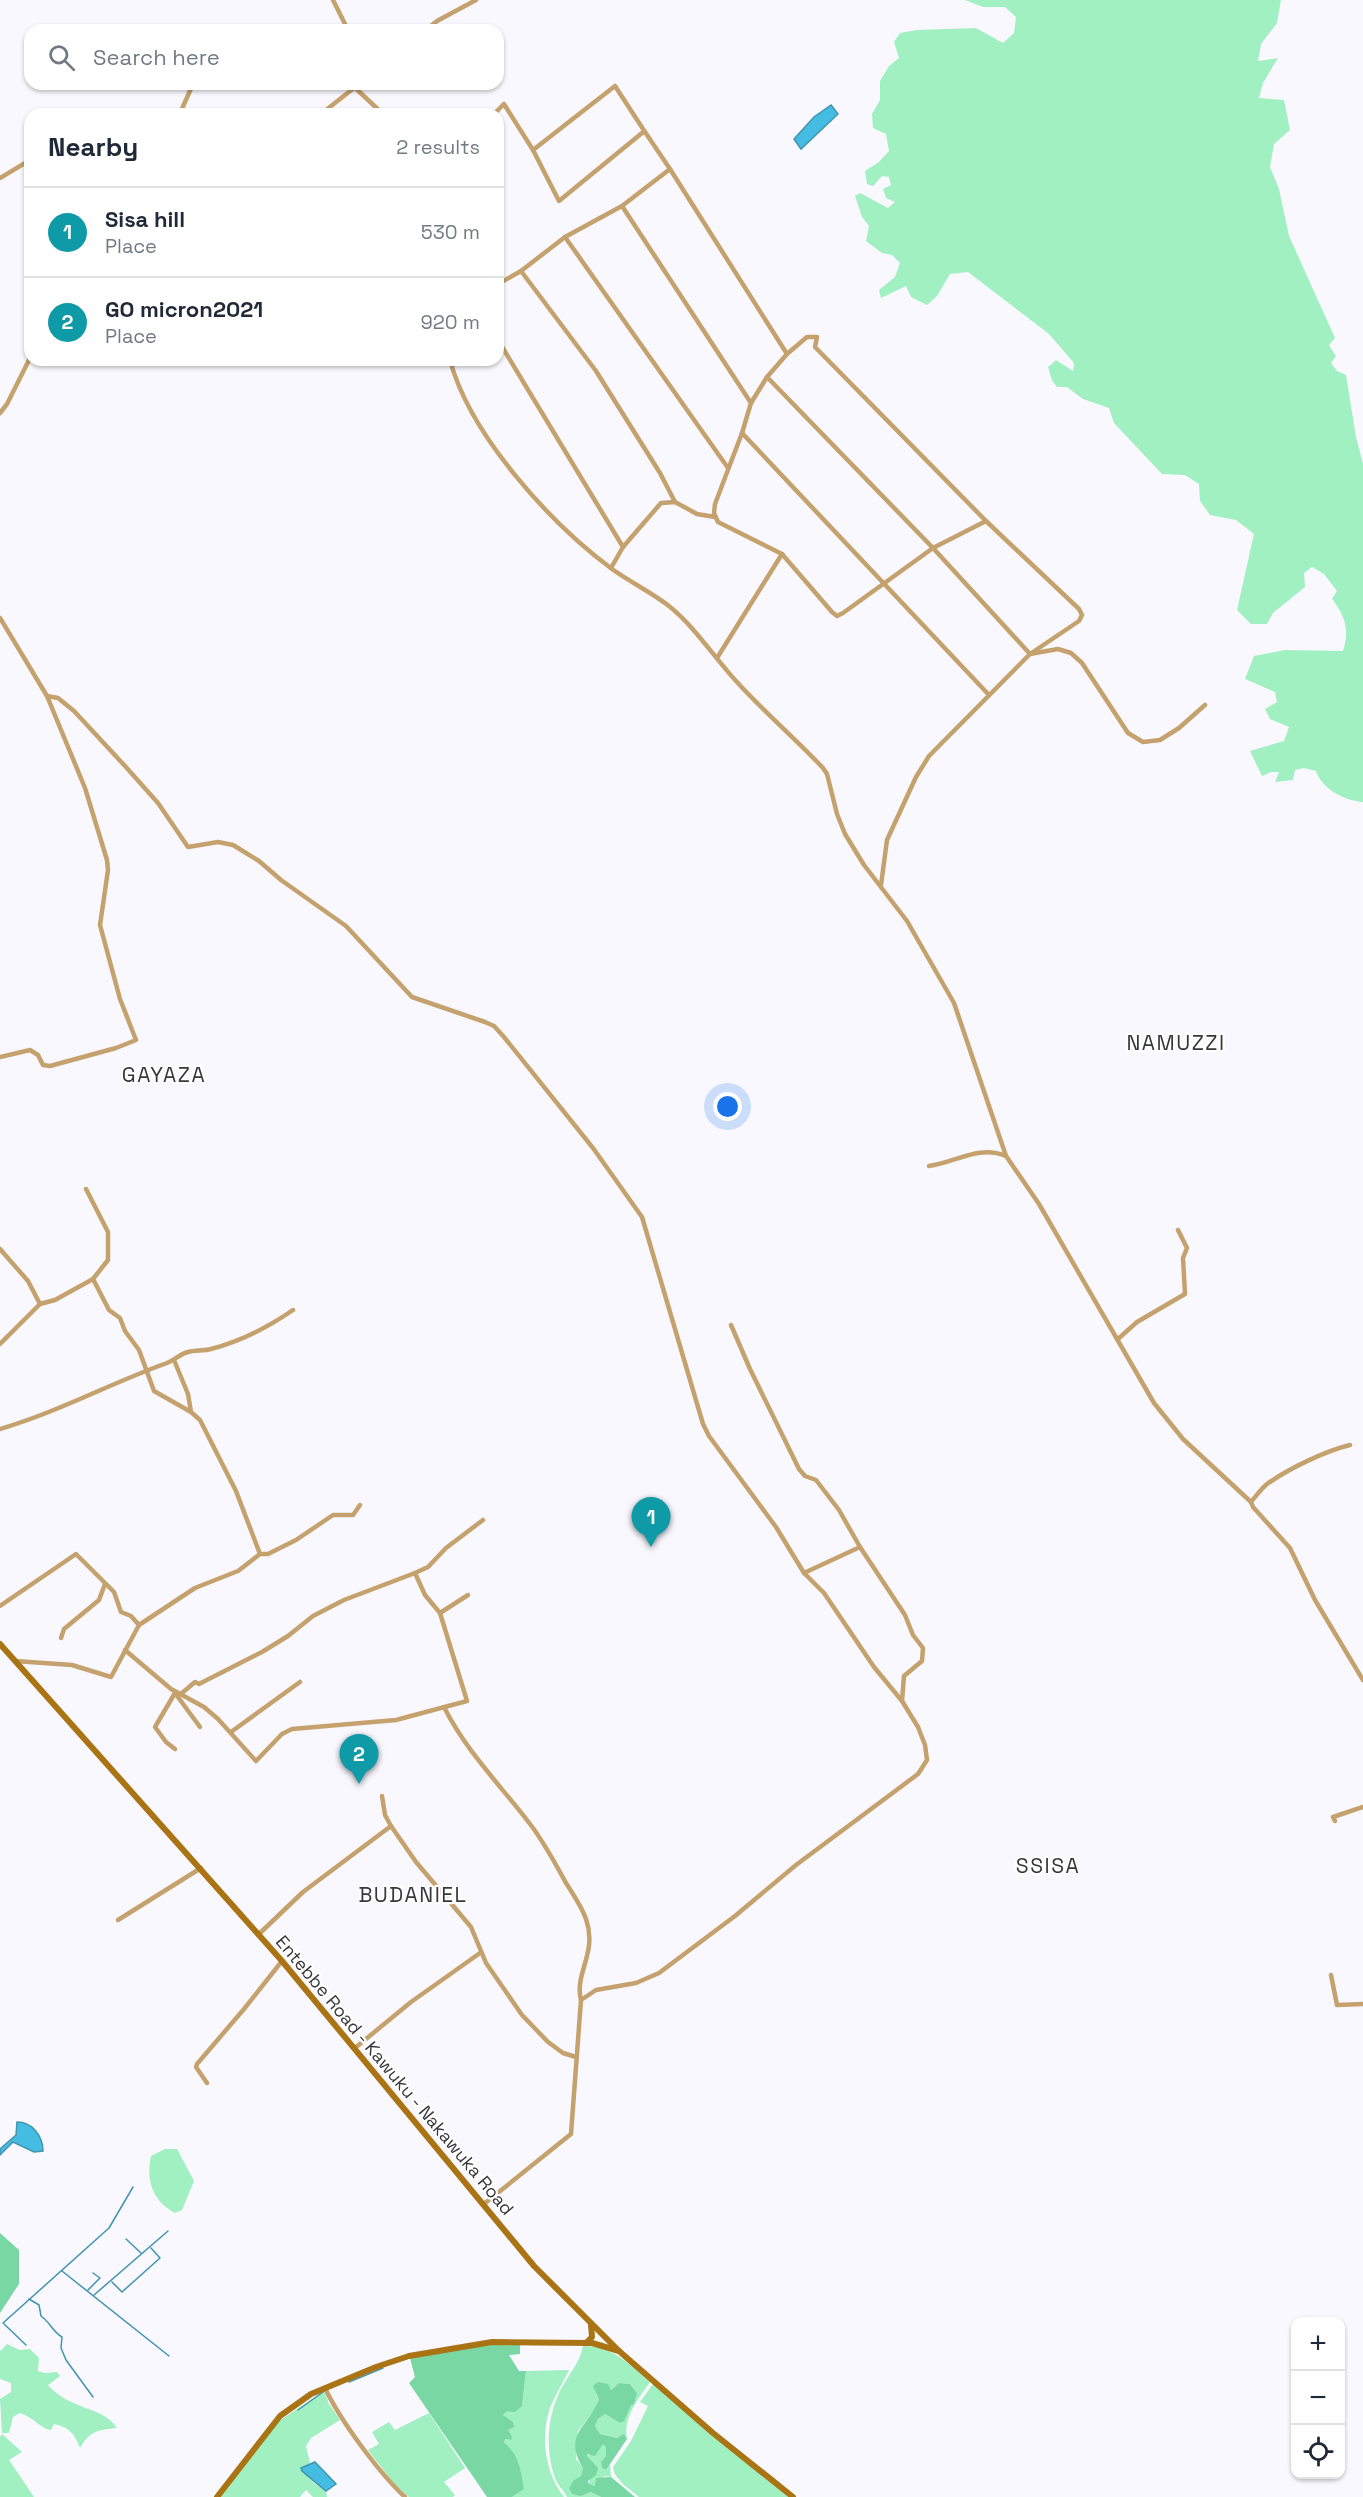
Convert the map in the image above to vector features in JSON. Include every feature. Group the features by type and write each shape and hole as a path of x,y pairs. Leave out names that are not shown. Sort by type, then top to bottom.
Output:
{"main road":[{"name":"Entebbe Road - Kawuku - Nakawuka Road","path":"0,1644 282,1960 534,2266 619,2351 793,2497"},
{"path":"586,2343 592,2337 591,2324"},
{"path":"217,2497 280,2416 311,2394 410,2356 492,2342 586,2343 619,2351"}],"street":[{"path":"333,0 345,24"},
{"path":"433,24 476,0"},
{"path":"533,150 615,86 787,354"},
{"path":"182,108 190,90"},
{"path":"328,108 349,90"},
{"path":"360,90 377,108"},
{"path":"500,108 504,104 533,150 559,201 637,135 645,132"},
{"path":"0,178 24,164"},
{"path":"504,281 521,271 565,237 622,206 670,169"},
{"path":"622,206 752,403"},
{"path":"565,237 728,468"},
{"path":"521,271 596,371 660,473 675,502"},
{"path":"881,885 887,840 916,777 929,756 1030,654 1079,621 1081,612 986,521 815,347 817,337 807,337 787,354 767,377 752,403 715,504 715,517 718,522 782,554 837,616 886,584 933,548 986,521"},
{"path":"504,350 623,547"},
{"path":"0,413 18,385 26,366"},
{"path":"454,366 462,396 493,447 560,522 611,568 670,607 735,681 823,768 827,774 837,814 845,834 864,865 881,885 922,945 954,1003 1006,1156 1039,1204 1154,1403 1172,1428 1218,1474 1251,1502 1290,1548 1316,1600 1363,1680"},
{"path":"767,377 933,548 1030,654"},
{"path":"742,433 989,695"},
{"path":"611,568 623,547 657,506 666,501 675,502 697,514 715,517"},
{"path":"717,658 782,554"},
{"path":"0,618 47,696 85,788 107,860 108,870 100,926 120,999 136,1040 116,1048 50,1066 44,1065 38,1055 30,1050 0,1057"},
{"path":"1030,654 1058,649 1071,653 1082,663 1128,734 1143,742 1160,740 1179,728 1205,705"},
{"path":"47,696 53,696 65,703 125,766 158,803 188,848 226,843 260,861 281,880 346,926 412,997 485,1022 494,1026 504,1037 593,1148 642,1217 703,1424 709,1436 776,1527 804,1573 824,1593 874,1666 902,1701 923,1737 927,1760 918,1774 796,1865 735,1916 659,1973 636,1983 596,1990 580,2000"},
{"path":"929,1167 983,1152 992,1151 1006,1156"},
{"path":"0,1344 40,1304 55,1300 93,1279 108,1260 110,1238 86,1189"},
{"path":"1118,1339 1137,1322 1185,1294 1183,1258 1187,1248 1178,1230"},
{"path":"0,1249 28,1281 40,1304"},
{"path":"93,1279 109,1310 120,1318 125,1331 139,1350 156,1393 191,1412 200,1420 236,1491 260,1554"},
{"path":"0,1429 72,1403 188,1352 212,1349 239,1341 258,1333 293,1310"},
{"path":"731,1325 799,1469 805,1476 818,1482 839,1510 860,1547 901,1608 913,1635 923,1648 922,1661 904,1676 902,1701"},
{"path":"174,1359 188,1394 191,1412"},
{"path":"1251,1502 1266,1485 1302,1465 1338,1448 1350,1445"},
{"path":"15,1661 72,1665 108,1678 113,1675 138,1625 195,1588 238,1571 260,1554 268,1554 296,1540 333,1515 353,1515 360,1505"},
{"path":"182,1693 195,1682 199,1684 206,1681 262,1652 288,1636 313,1616 334,1605 371,1588 428,1567 446,1548 483,1520"},
{"path":"804,1573 860,1547"},
{"path":"0,1606 73,1554 79,1555 114,1592 122,1612 131,1616 138,1625"},
{"path":"171,1689 204,1707 231,1732 256,1761 282,1734 292,1729 396,1720 445,1709 467,1701 440,1613 425,1595 415,1573"},
{"path":"61,1638 68,1624 99,1599 105,1584"},
{"path":"440,1613 468,1595"},
{"path":"125,1650 171,1689 201,1727"},
{"path":"231,1732 300,1682"},
{"path":"175,1694 155,1727 165,1742 175,1749"},
{"path":"445,1709 454,1726 488,1774 540,1837 586,1918 590,1936 589,1955 579,1983 580,2000 571,2134 484,2204"},
{"path":"382,1796 385,1815 390,1826 416,1862 471,1927 480,1953 522,2015 548,2042 563,2053 576,2057"},
{"path":"1335,1821 1333,1817 1339,1813 1363,1807"},
{"path":"258,1935 308,1887 390,1826"},
{"path":"118,1920 201,1868"},
{"path":"355,2048 411,2002 480,1953"},
{"path":"207,2083 196,2067 197,2064 282,1960"},
{"path":"1331,1975 1337,2005 1363,2004"},
{"path":"325,2388 333,2405 364,2448 391,2484 405,2497"}],"green space":[{"path":"965,0 1281,0 1277,23 1261,44 1258,61 1278,58 1263,83 1259,98 1284,100 1290,130 1274,144 1270,167 1279,189 1289,236 1335,338 1329,345 1336,356 1331,363 1337,371 1346,375 1356,437 1363,464 1363,802 1335,793 1323,783 1316,771 1304,768 1295,770 1293,780 1275,782 1279,772 1271,772 1262,776 1250,751 1284,741 1289,727 1270,719 1265,709 1277,702 1275,692 1245,679 1254,656 1285,650 1343,651 1346,636 1345,624 1332,599 1337,591 1324,574 1312,567 1304,573 1305,587 1273,613 1267,624 1251,624 1237,610 1254,534 1236,520 1210,515 1200,501 1199,484 1185,475 1162,474 1114,423 1109,408 1083,399 1067,387 1057,387 1048,367 1056,360 1073,371 1074,363 1049,334 968,272 950,274 937,296 927,305 911,297 906,286 881,298 879,290 895,277 900,263 892,255 882,253 866,241 869,226 862,217 855,196 860,193 888,208 895,202 886,198 883,189 891,185 889,177 882,176 873,186 867,184 865,171 879,162 889,151 886,134 873,128 872,114 880,100 880,81 889,66 899,58 894,42 900,33 917,30 976,28 1003,43 1014,33 1016,17 1005,7 983,7"},
{"path":"165,2149 177,2149 194,2181 182,2210 175,2213 156,2196 150,2181 151,2156"},
{"path":"0,2233 19,2250 19,2284 0,2313"},
{"path":"494,2343 520,2344 520,2354 509,2355 519,2371 526,2371 522,2406 515,2412 507,2411 503,2415 513,2422 514,2427 508,2430 512,2437 511,2440 505,2439 504,2443 516,2457 524,2489 512,2497 487,2497 409,2383 415,2377 410,2358"},
{"path":"7,2344 20,2350 30,2349 39,2358 38,2371 57,2372 60,2376 48,2385 56,2393 103,2416 117,2428 95,2432 80,2448 68,2429 54,2424 51,2430 47,2429 20,2413 13,2417 9,2433 2,2433 0,2399 11,2392 11,2383 0,2379 0,2351"},
{"path":"583,2346 603,2349 620,2357 650,2382 629,2416 627,2439 624,2435 617,2438 600,2434 595,2426 598,2419 605,2414 620,2423 637,2393 630,2384 619,2383 611,2390 596,2394 599,2398 595,2409 578,2431 576,2459 583,2468 581,2476 574,2480 581,2496 591,2492 601,2497 567,2497 556,2481 550,2455 549,2432 553,2409"},
{"path":"569,2370 550,2408 545,2431 546,2454 552,2477 564,2497 512,2497 524,2488 503,2444 505,2439 511,2440 503,2416 506,2411 522,2406 526,2371"},
{"path":"598,2382 608,2384 611,2390 619,2383 630,2384 637,2393 634,2404 631,2405 624,2421 620,2423 605,2414 598,2419 595,2426 600,2434 617,2438 624,2434 627,2439 606,2470 602,2468 601,2462 606,2456 606,2448 603,2444 595,2456 588,2454 587,2456 598,2468 596,2475 588,2481 589,2484 595,2486 596,2478 611,2477 635,2497 601,2497 591,2492 581,2496 572,2494 569,2488 574,2480 581,2476 583,2468 577,2457 576,2439 599,2399 593,2386"},
{"path":"653,2384 788,2497 639,2497 627,2487 616,2476 613,2467 631,2441 648,2406 640,2402"},
{"path":"324,2391 329,2404 340,2420 311,2438 306,2446 310,2463 301,2468 314,2483 326,2491 327,2497 313,2497 306,2490 300,2497 220,2497 279,2421"},
{"path":"429,2413 465,2468 444,2482 455,2495 453,2497 409,2497 395,2485 368,2450 379,2444 372,2432 389,2422 395,2430"},
{"path":"2,2434 22,2452 9,2460 34,2497 0,2497 0,2437"},
{"path":"603,2444 606,2448 606,2456 601,2462 602,2468 606,2470 610,2464 611,2477 605,2476 595,2486 589,2485 592,2462 587,2456"}],"water":[{"path":"831,105 838,114 801,149 794,139 814,117"},
{"path":"17,2122 28,2125 36,2131 43,2151 34,2152 13,2142 0,2155 0,2149 16,2135"},
{"path":"315,2462 336,2484 326,2491 302,2471 301,2468"}],"waterway":[{"path":"26,2345 3,2323 109,2228 133,2187"},
{"path":"94,2295 168,2231"},
{"path":"126,2239 141,2253"},
{"path":"112,2282 122,2292 160,2258 151,2248"},
{"path":"62,2271 169,2356"},
{"path":"88,2290 100,2278 93,2273"},
{"path":"29,2299 39,2305 41,2316 62,2337 61,2348 66,2360 93,2397"},
{"path":"349,2382 383,2368"},
{"path":"298,2410 323,2392"}],"place":[{"name":"Sisa hill","path":"651,1547"},
{"name":"GO micron2021","path":"359,1784"}],"district":[{"name":"NAMUZZI","path":"1176,1042"},
{"name":"GAYAZA","path":"164,1074"},
{"name":"SSISA","path":"1048,1865"},
{"name":"BUDANIEL","path":"413,1894"}]}
